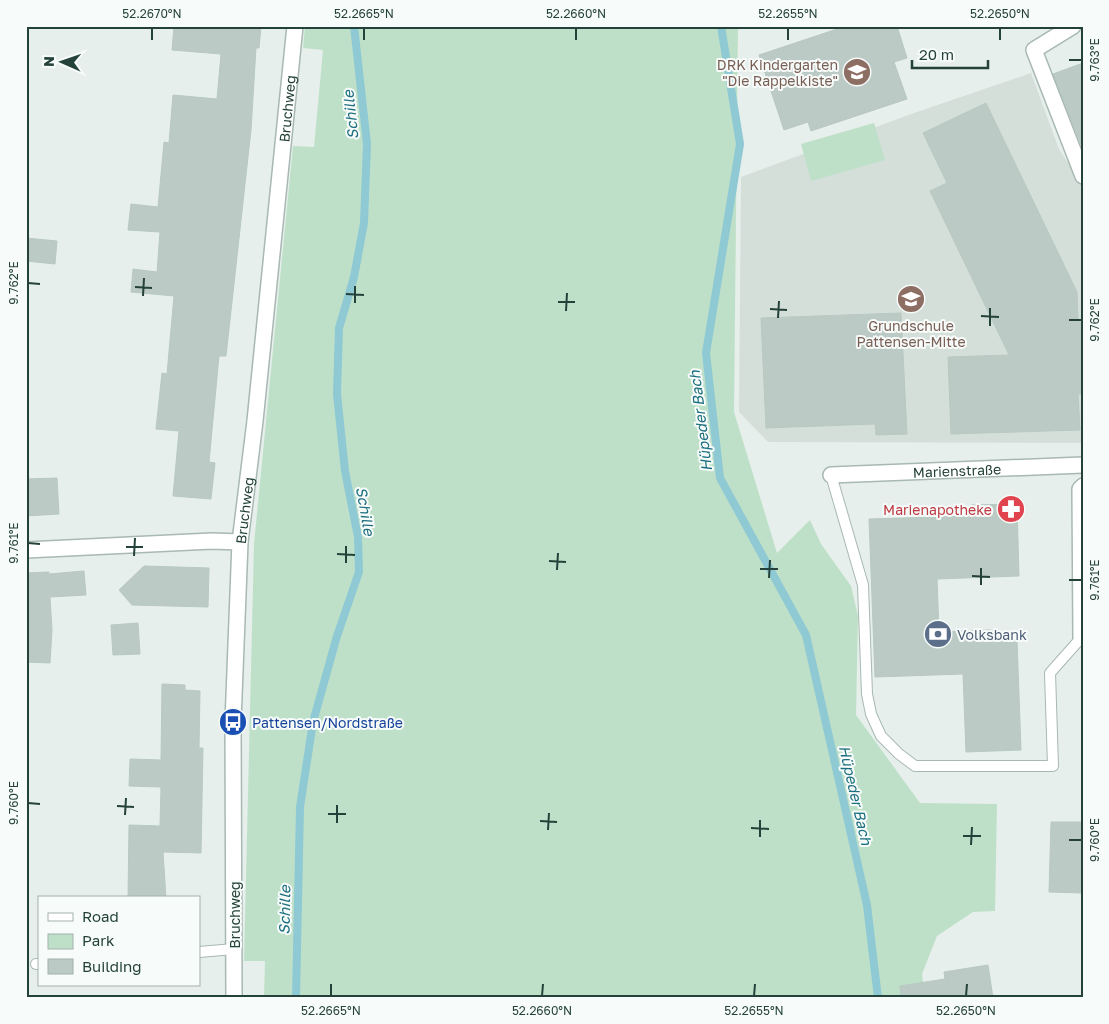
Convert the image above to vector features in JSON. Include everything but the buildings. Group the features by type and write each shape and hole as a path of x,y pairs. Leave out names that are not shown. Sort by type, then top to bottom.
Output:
{"street":[{"name":"Bruchweg","path":"234,998 233,722 240,542 255,421 296,26"},
{"path":"1073,26 1034,50 1083,176"},
{"name":"Marienstraße","path":"830,475 1083,465"},
{"path":"1081,638 1080,489 1083,486"},
{"path":"26,550 212,541 240,542"}],"lane":[{"path":"830,475 863,585 867,694 870,714 881,736 899,754 915,766 1053,766 1050,673 1081,638"},
{"path":"200,952 234,949"}],"shaded area":[{"name":"Grundschule Pattensen-Mitte","path":"1031,73 1059,149 1083,186 1083,443 768,442 739,412 741,177 914,113"}],"green space":[{"path":"305,26 738,26 734,412 777,553 810,520 821,544 851,586 858,616 856,715 920,803 997,804 995,911 973,912 937,936 922,974 925,998 264,998 265,961 244,961 254,544 293,146 314,147 323,50 303,48"},
{"path":"874,123 885,160 811,181 801,144"}],"waterway":[{"name":"Schille","path":"296,998 300,807 313,722 337,636 359,572 358,537 345,471 337,394 339,328 354,277 364,223 367,144 354,26"},
{"name":"Hüpeder Bach","path":"721,26 740,144 706,353 720,478 806,635 867,905 878,998"}],"place":[{"name":"DRK Kindergarten \"Die Rappelkiste\"","path":"857,72"},
{"name":"Grundschule Pattensen-Mitte","path":"911,299"},
{"name":"Marienapotheke","path":"1011,509"},
{"name":"Volksbank","path":"938,634"},
{"name":"Pattensen/Nordstraße","path":"233,722"}]}
